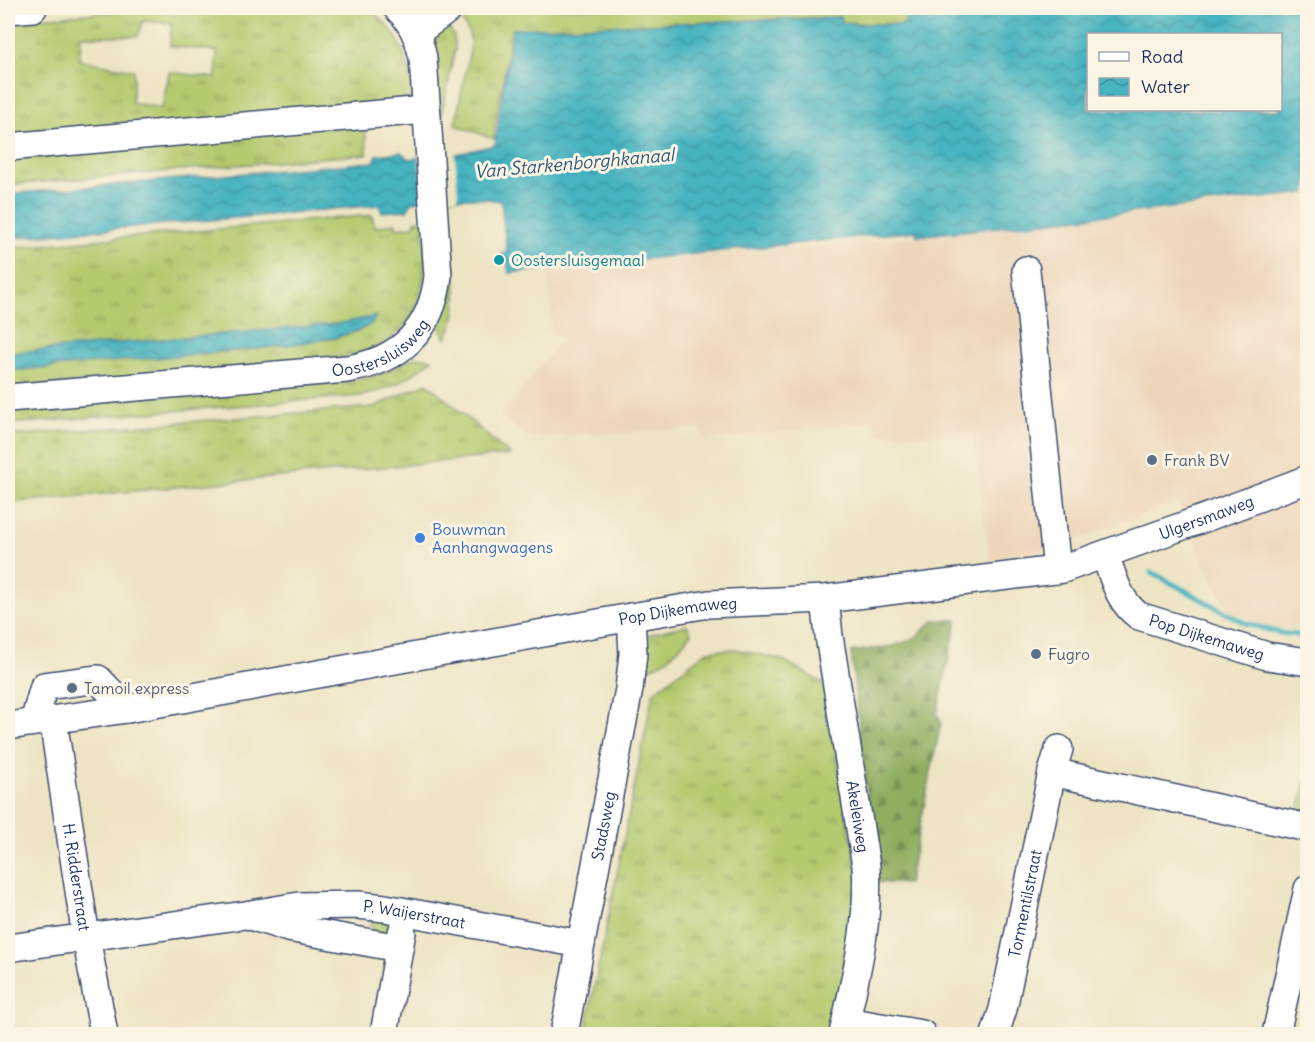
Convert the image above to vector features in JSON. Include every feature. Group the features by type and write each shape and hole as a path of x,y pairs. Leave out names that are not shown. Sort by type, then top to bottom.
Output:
{"street":[{"path":"8,10 33,8"},
{"name":"Oostersluisweg","path":"8,398 346,369 378,362 392,354 417,333 432,306 438,276 423,58 410,21 398,8"},
{"path":"416,33 450,8"},
{"path":"8,147 425,110"},
{"path":"1026,270 1057,570"},
{"name":"Ulgersmaweg","path":"1105,555 1308,479"},
{"name":"Pop Dijkemaweg","path":"8,726 127,709 631,616 709,604 825,599 1057,570 1105,555 1121,598 1139,616 1267,656 1308,662"},
{"name":"Akeleiweg","path":"825,599 868,891 862,949 845,1028"},
{"name":"Stadsweg","path":"564,1035 629,689 633,654 631,616"},
{"name":"H. Ridderstraat","path":"44,721 104,1035"},
{"name":"Tormentilstraat","path":"995,1035 1004,1009 1056,761 1308,828"},
{"path":"1276,1035 1308,889"},
{"name":"P. Waijerstraat","path":"8,948 298,906 330,904 358,904 581,944"},
{"path":"384,1035 406,913"},
{"name":"P. Waijerstraat","path":"245,915 288,928 399,948"},
{"path":"845,1028 922,1035"}],"shaded area":[{"path":"1307,197 1307,626 1285,629 1265,626 1227,609 1177,501 1068,543 1028,554 990,560 973,432 934,435 877,434 875,422 702,440 701,428 530,438 500,417 561,339 548,328 552,324 547,271 916,237"}],"green space":[{"path":"154,8 366,8 387,26 401,46 413,96 405,107 8,143 8,21","holes":["143,21 171,23 170,46 217,51 216,78 169,72 162,108 132,103 134,70 79,60 81,36 138,36"]},
{"path":"469,8 1129,8 906,15 906,25 842,23 841,17 512,29 494,139 455,125 471,45 469,33 462,20 465,10"},
{"path":"446,21 454,37 455,49 438,133 436,39 441,26"},
{"path":"365,121 367,154 8,185 8,154"},
{"path":"372,215 375,227 395,223 397,228 414,226 415,221 423,220 425,250 423,280 415,308 398,332 374,348 358,354 307,362 8,389 8,371 265,348 334,338 360,330 371,324 376,317 336,324 8,353 8,248"},
{"path":"451,264 454,264 456,302 453,320 446,338 441,330 440,320 449,292"},
{"path":"415,357 432,359 399,382 361,396 8,424 8,408 347,382 380,375"},
{"path":"427,383 510,455 8,503 8,436 374,407"},
{"path":"935,620 957,620 937,714 941,722 908,884 877,882 851,652 885,647 910,640"},
{"path":"687,625 691,633 673,654 637,674 634,638"},
{"path":"735,649 783,660 824,684 859,882 836,1034 585,1034 653,693 707,651"},
{"path":"1307,774 1307,819 1298,817"},
{"path":"378,914 393,922 392,933 375,939 370,922"}],"water":[{"name":"Van Starkenborghkanaal","path":"1129,8 1307,8 1307,193 917,236 916,231 509,273 507,260 503,260 502,254 507,253 501,201 479,198 412,202 407,210 382,212 379,205 8,238 8,194 374,162 377,155 401,152 408,159 457,154 495,145 512,29 841,17 842,23 905,25 906,14"},
{"path":"377,316 371,324 360,330 334,338 265,348 8,371 8,353 336,324"}],"pier":[{"path":"455,152 458,198 423,201 419,155"}],"waterway":[{"path":"1151,572 1245,623 1280,633 1308,636"}],"place":[{"name":"Oostersluisgemaal","path":"499,260"},
{"name":"Frank BV","path":"1152,460"},
{"name":"Bouwman Aanhangwagens","path":"420,538"},
{"name":"Fugro","path":"1036,654"},
{"name":"Tamoil express","path":"72,688"}]}
